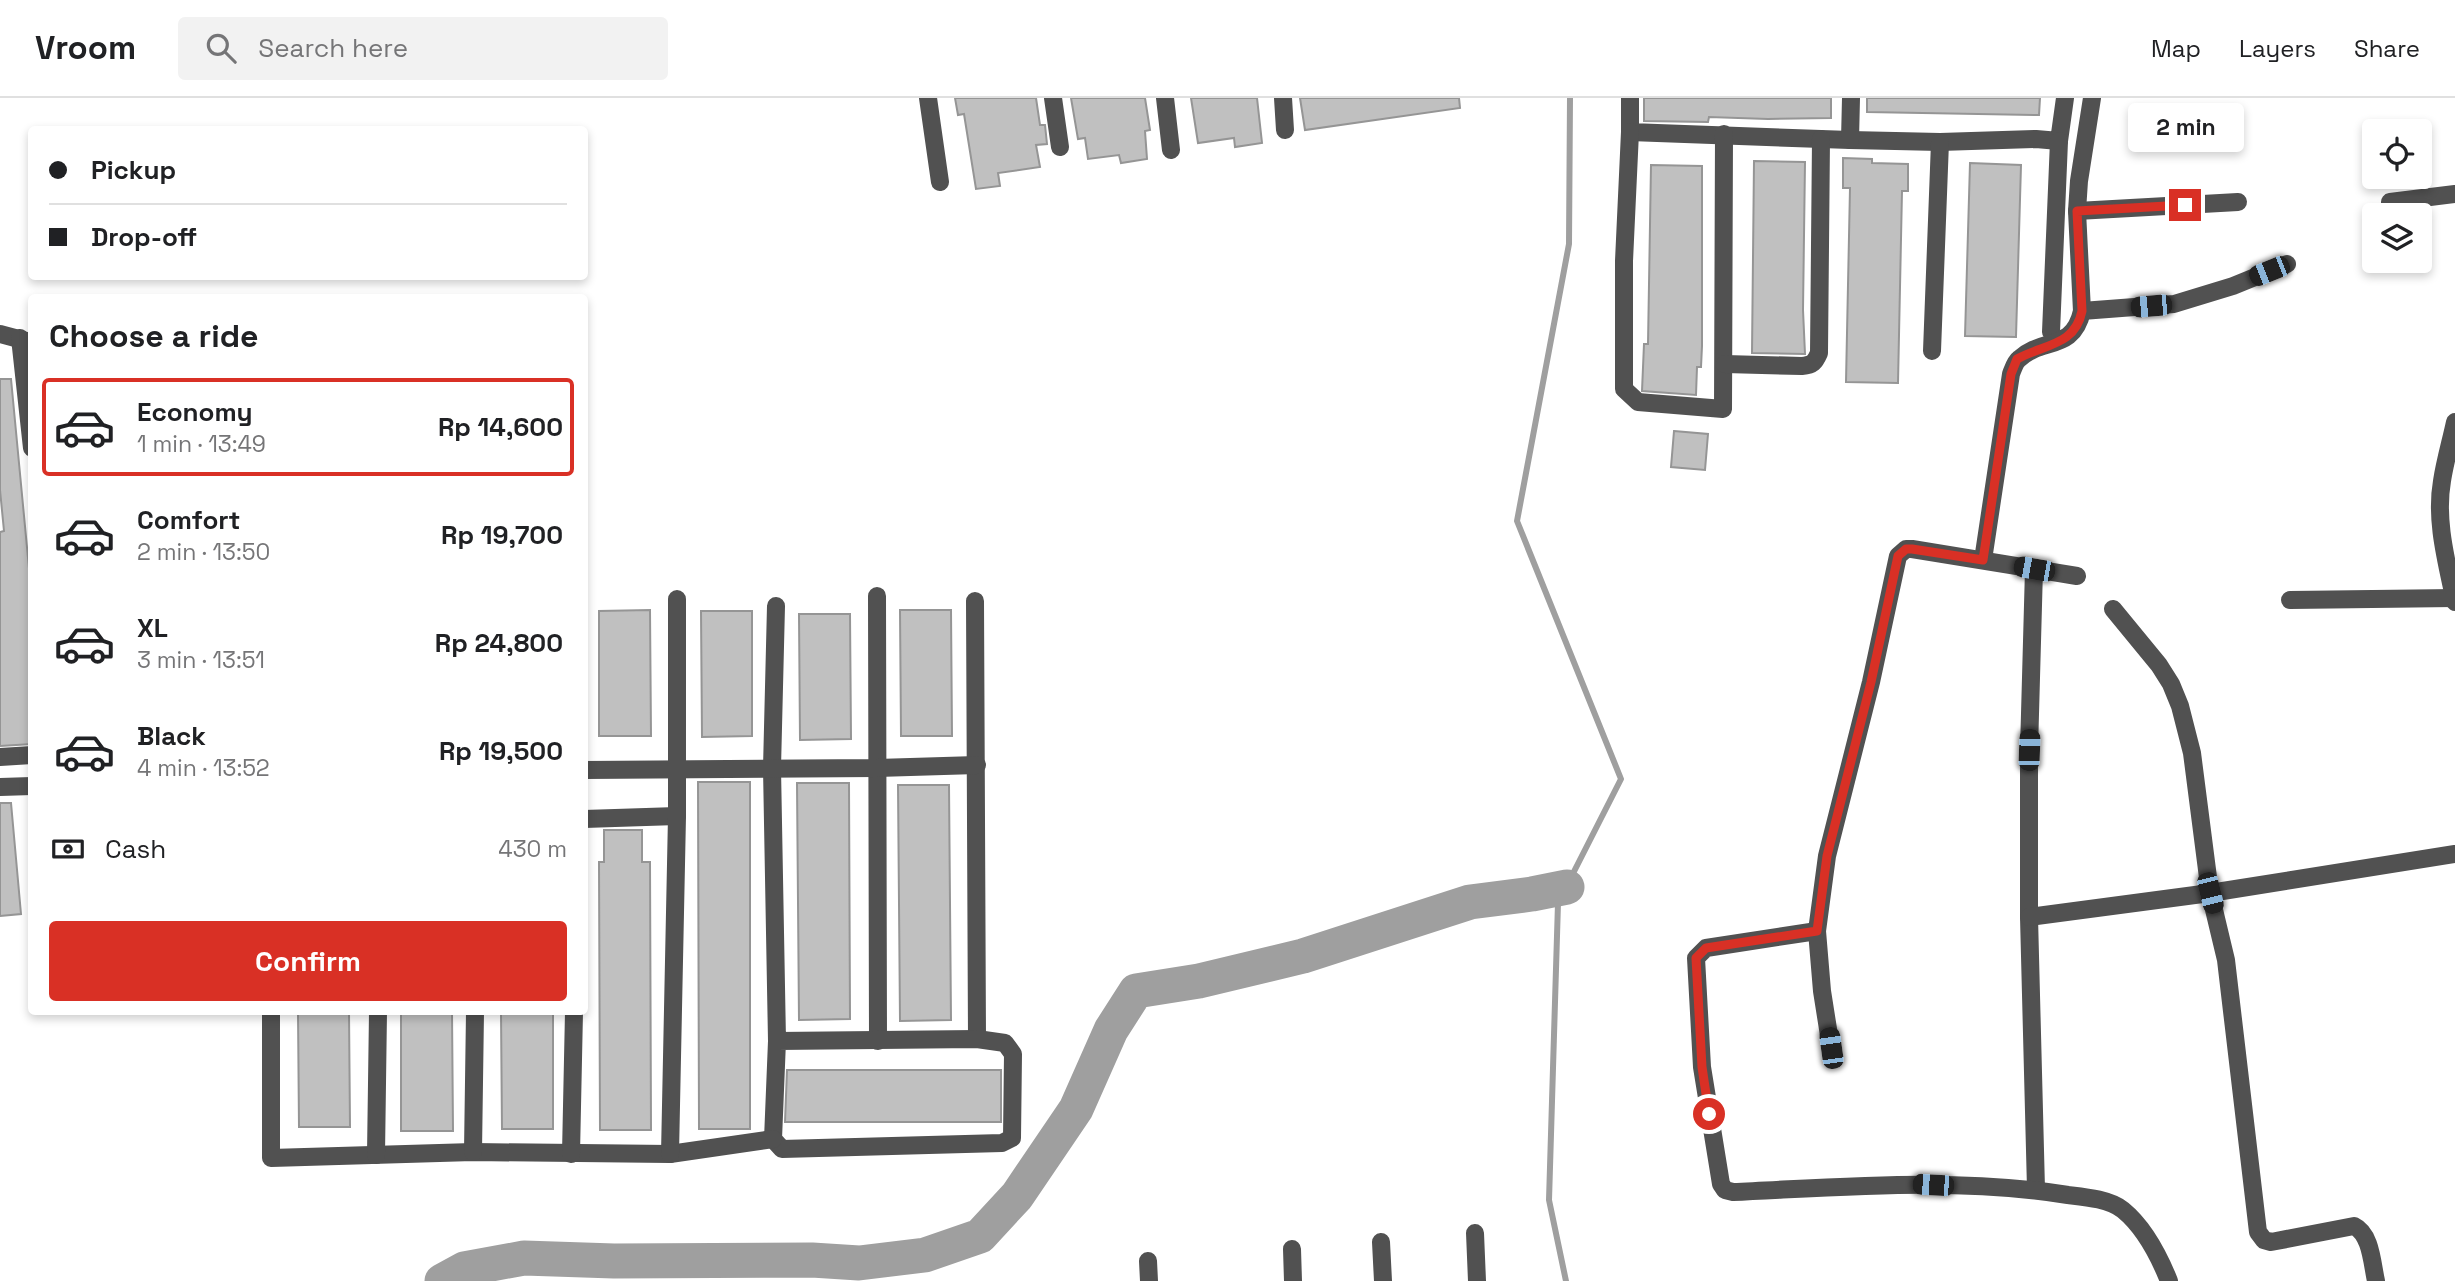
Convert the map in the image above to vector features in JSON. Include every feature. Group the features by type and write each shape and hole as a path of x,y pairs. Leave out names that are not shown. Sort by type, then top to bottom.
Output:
{"street":[{"path":"928,98 940,182"},
{"path":"1053,98 1060,147"},
{"path":"1165,98 1171,150"},
{"path":"1283,98 1285,130"},
{"path":"1630,98 1624,261 1624,389 1639,402 1723,409 1724,134"},
{"path":"1850,140 1851,98"},
{"path":"2051,332 2059,141 2065,98"},
{"path":"1983,560 2011,374 2017,359 2073,334 2080,321 2082,311 2077,211 2092,98"},
{"path":"1630,132 1940,142 2036,139 2059,141"},
{"path":"1725,364 1814,364 1819,352 1821,139"},
{"path":"1932,351 1940,142"},
{"path":"2389,202 2455,194"},
{"path":"2077,211 2238,202"},
{"path":"2082,311 2174,304 2233,286 2287,264"},
{"path":"0,334 26,340 28,376"},
{"path":"2290,600 2455,599 2453,578 2444,551 2440,514 2450,472 2455,422"},
{"path":"1831,1048 1822,991 1817,931 1827,856 1871,682 1898,556 1906,549 1912,549 2077,576"},
{"path":"2034,569 2029,750 2029,917 2036,1189"},
{"path":"877,596 878,1041"},
{"path":"670,1154 678,768 677,599"},
{"path":"975,601 977,1039"},
{"path":"776,606 772,768 777,1041 773,1139 782,1149 1008,1142 1012,1138 1013,1055 1005,1043 977,1039 777,1041"},
{"path":"2113,609 2160,665 2171,684 2180,706 2192,753 2210,893 2226,960 2260,1238 2271,1242 2357,1227 2365,1237 2376,1281"},
{"path":"0,757 28,755"},
{"path":"588,770 977,765"},
{"path":"0,787 28,786"},
{"path":"588,819 677,816"},
{"path":"2029,917 2210,893 2455,854"},
{"path":"1817,931 1706,948 1696,958 1702,1067 1721,1184 1725,1190 1733,1192 1907,1184 2036,1189 2098,1200 2122,1209 2144,1232 2169,1281"},
{"path":"271,1015 271,1158 474,1152 670,1154 773,1139"},
{"path":"376,1155 378,1015"},
{"path":"474,1152 475,1015"},
{"path":"571,1154 574,1015"},
{"path":"1475,1233 1478,1281"},
{"path":"1381,1242 1383,1281"},
{"path":"1292,1249 1293,1281"},
{"path":"1148,1261 1149,1281"}],"building":[{"path":"955,98 1036,98 1040,125 1045,125 1047,144 1036,145 1040,167 998,173 1000,186 976,189 964,114 958,115"},
{"path":"1071,98 1145,98 1150,130 1145,131 1147,159 1121,163 1119,155 1088,159 1085,138 1078,139"},
{"path":"1191,98 1257,98 1262,143 1235,147 1234,138 1198,143"},
{"path":"1300,98 1459,98 1460,108 1305,130"},
{"path":"1644,98 1831,98 1831,118 1709,117 1708,122 1644,121"},
{"path":"1867,98 2040,98 2039,115 1867,112"},
{"path":"1843,158 1872,159 1872,163 1908,164 1908,191 1902,191 1898,383 1846,382 1850,188 1843,188"},
{"path":"1754,161 1805,162 1805,354 1752,353"},
{"path":"1970,163 2021,165 2016,337 1965,336"},
{"path":"1651,165 1702,166 1702,346 1701,367 1697,367 1696,395 1642,391 1644,344 1648,344"},
{"path":"0,379 11,379 28,558 28,744 0,746 0,532 4,531 0,490"},
{"path":"1674,431 1708,434 1705,470 1671,467"},
{"path":"650,610 651,736 599,736 599,611"},
{"path":"900,610 951,610 952,736 901,736"},
{"path":"701,611 752,611 752,736 702,737"},
{"path":"799,614 850,614 851,739 800,740"},
{"path":"698,782 750,782 750,1129 699,1129"},
{"path":"797,783 849,783 850,1019 799,1020"},
{"path":"898,785 949,785 951,1020 900,1021"},
{"path":"0,803 11,803 21,914 0,916"},
{"path":"604,830 642,830 642,862 650,862 651,1130 600,1130 599,862 604,862"},
{"path":"298,1015 349,1015 350,1127 299,1127"},
{"path":"401,1015 452,1015 453,1131 401,1131"},
{"path":"501,1015 553,1015 553,1129 502,1129"},
{"path":"787,1070 1001,1070 1001,1122 785,1122"}],"waterway":[{"path":"1566,1281 1549,1200 1558,903 1621,779 1517,521 1569,244 1570,98"},
{"path":"442,1281 464,1269 524,1258 614,1261 812,1260 859,1263 925,1255 980,1236 1017,1196 1076,1109 1111,1030 1136,991 1199,981 1303,956 1470,902 1567,887"}],"route":[{"path":"1709,1114 1702,1067 1696,958 1706,948 1817,931 1827,856 1871,682 1898,556 1906,549 1912,549 1983,560 2011,374 2017,359 2064,340 2073,334 2080,321 2082,311 2077,211 2185,205"}]}
